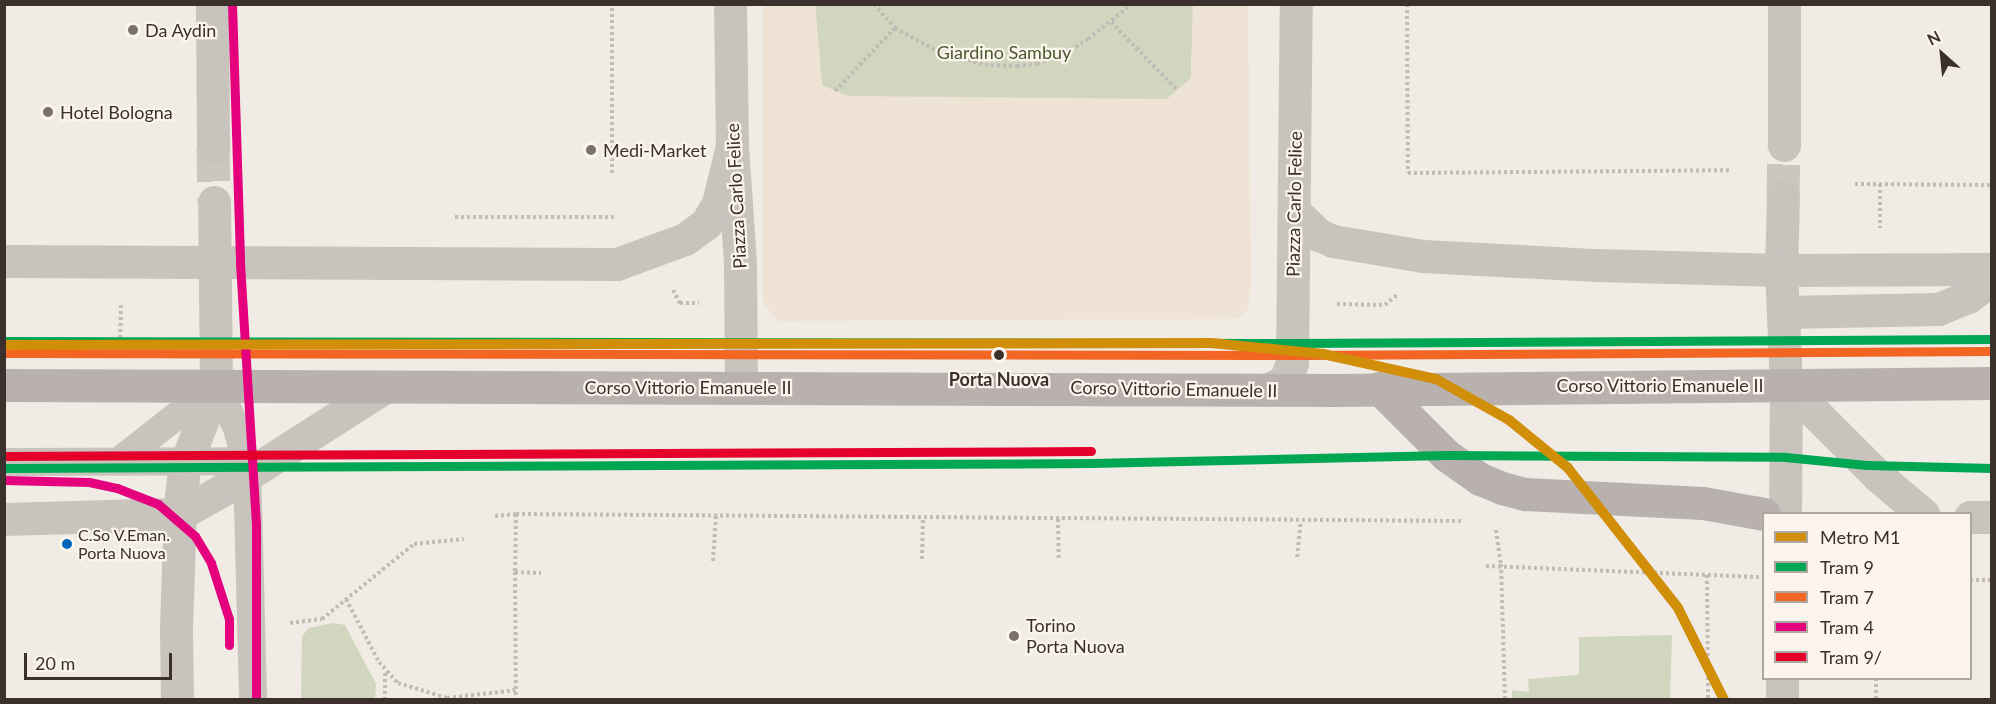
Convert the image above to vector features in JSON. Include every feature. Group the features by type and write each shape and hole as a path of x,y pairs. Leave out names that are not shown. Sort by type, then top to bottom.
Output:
{"main road":[{"name":"Corso Vittorio Emanuele II","path":"4,385 1267,390 1992,383"},
{"path":"1379,388 1446,455 1480,479 1502,488 1525,494 1702,503 1762,513"}],"street":[{"path":"212,4 213,148"},
{"name":"Piazza Carlo Felice","path":"730,4 732,146 740,264 741,387"},
{"name":"Piazza Carlo Felice","path":"1267,390 1285,381 1292,363 1296,4"},
{"path":"1784,4 1784,145"},
{"path":"4,261 617,264 685,239 706,224 718,203 732,146"},
{"path":"1783,197 1781,270 1784,312 1785,512"},
{"path":"177,699 176,629 180,514 187,461 216,385 214,202"},
{"path":"1294,211 1319,235 1333,241 1423,256 1597,265 1781,270 1992,269"},
{"path":"1784,312 1938,309 1968,297 1992,279"},
{"name":"Corso Vittorio Emanuele II","path":"1785,384 1878,476 1922,512"},
{"path":"4,519 180,514 246,468 383,388"},
{"path":"1972,517 1992,517"},
{"path":"1782,680 1782,699"}],"lane":[{"path":"119,461 216,385 237,428 246,468 253,699"},
{"path":"4,462 187,461 246,468"}],"path":[{"path":"612,4 612,173"},
{"path":"874,4 895,28 939,52 985,65 1017,66 1037,64 1065,53 1111,22 1132,4"},
{"path":"1407,4 1408,173 1730,170"},
{"path":"1111,22 1178,90"},
{"path":"835,91 895,28"},
{"path":"1855,184 1992,185"},
{"path":"1880,184 1880,232"},
{"path":"516,514 516,699"},
{"path":"495,516 516,514 716,515 1472,521"},
{"path":"713,561 716,515"},
{"path":"922,559 923,517"},
{"path":"1058,519 1059,558"},
{"path":"1297,557 1301,521"},
{"path":"1495,521 1501,564 1505,699"},
{"path":"286,623 322,619 414,544 464,539"},
{"path":"1486,566 1501,564 1762,577"},
{"path":"515,572 541,573"},
{"path":"1707,575 1708,699"},
{"path":"1972,580 1992,580"},
{"path":"346,599 386,669 398,683 447,698 516,690"},
{"path":"385,699 386,669"},
{"path":"1876,680 1876,699"}],"green space":[{"name":"Giardino Sambuy","path":"815,5 1193,5 1191,78 1167,99 845,99 822,86"},
{"path":"333,623 345,625 376,684 375,699 301,699 302,636 309,628"},
{"path":"1672,635 1670,699 1512,699 1512,690 1529,692 1528,679 1579,675 1579,637"}],"shaded area":[{"path":"763,5 815,5 822,85 848,96 1167,99 1191,78 1193,5 1248,5 1251,282 1248,310 1238,319 778,321 763,303"}],"tunnel":[{"path":"1783,197 1784,145"},
{"path":"213,148 214,202"}],"metro line":[{"name":"M1","path":"4,345 1211,343 1323,354 1436,379 1509,420 1568,468 1678,608 1724,700"}],"tram line":[{"name":"4","path":"232,4 240,263 256,526 256,700"},
{"name":"9","path":"4,341 1293,343 1992,339"},
{"name":"7","path":"4,353 1293,355 1992,351"},
{"name":"9/","path":"4,456 1091,451"},
{"name":"9","path":"4,468 1091,463 1446,455 1785,457 1867,465 1992,468"},
{"name":"4","path":"4,480 89,482 117,488 158,504 195,536 211,563 229,619 229,645"}],"place":[{"name":"Da Aydin","path":"133,30"},
{"name":"Hotel Bologna","path":"48,112"},
{"name":"Medi-Market","path":"591,150"},
{"name":"Porta Nuova","path":"999,355"},
{"name":"C.So V.Eman. Porta Nuova","path":"67,544"},
{"name":"Torino Porta Nuova","path":"1014,636"}]}
